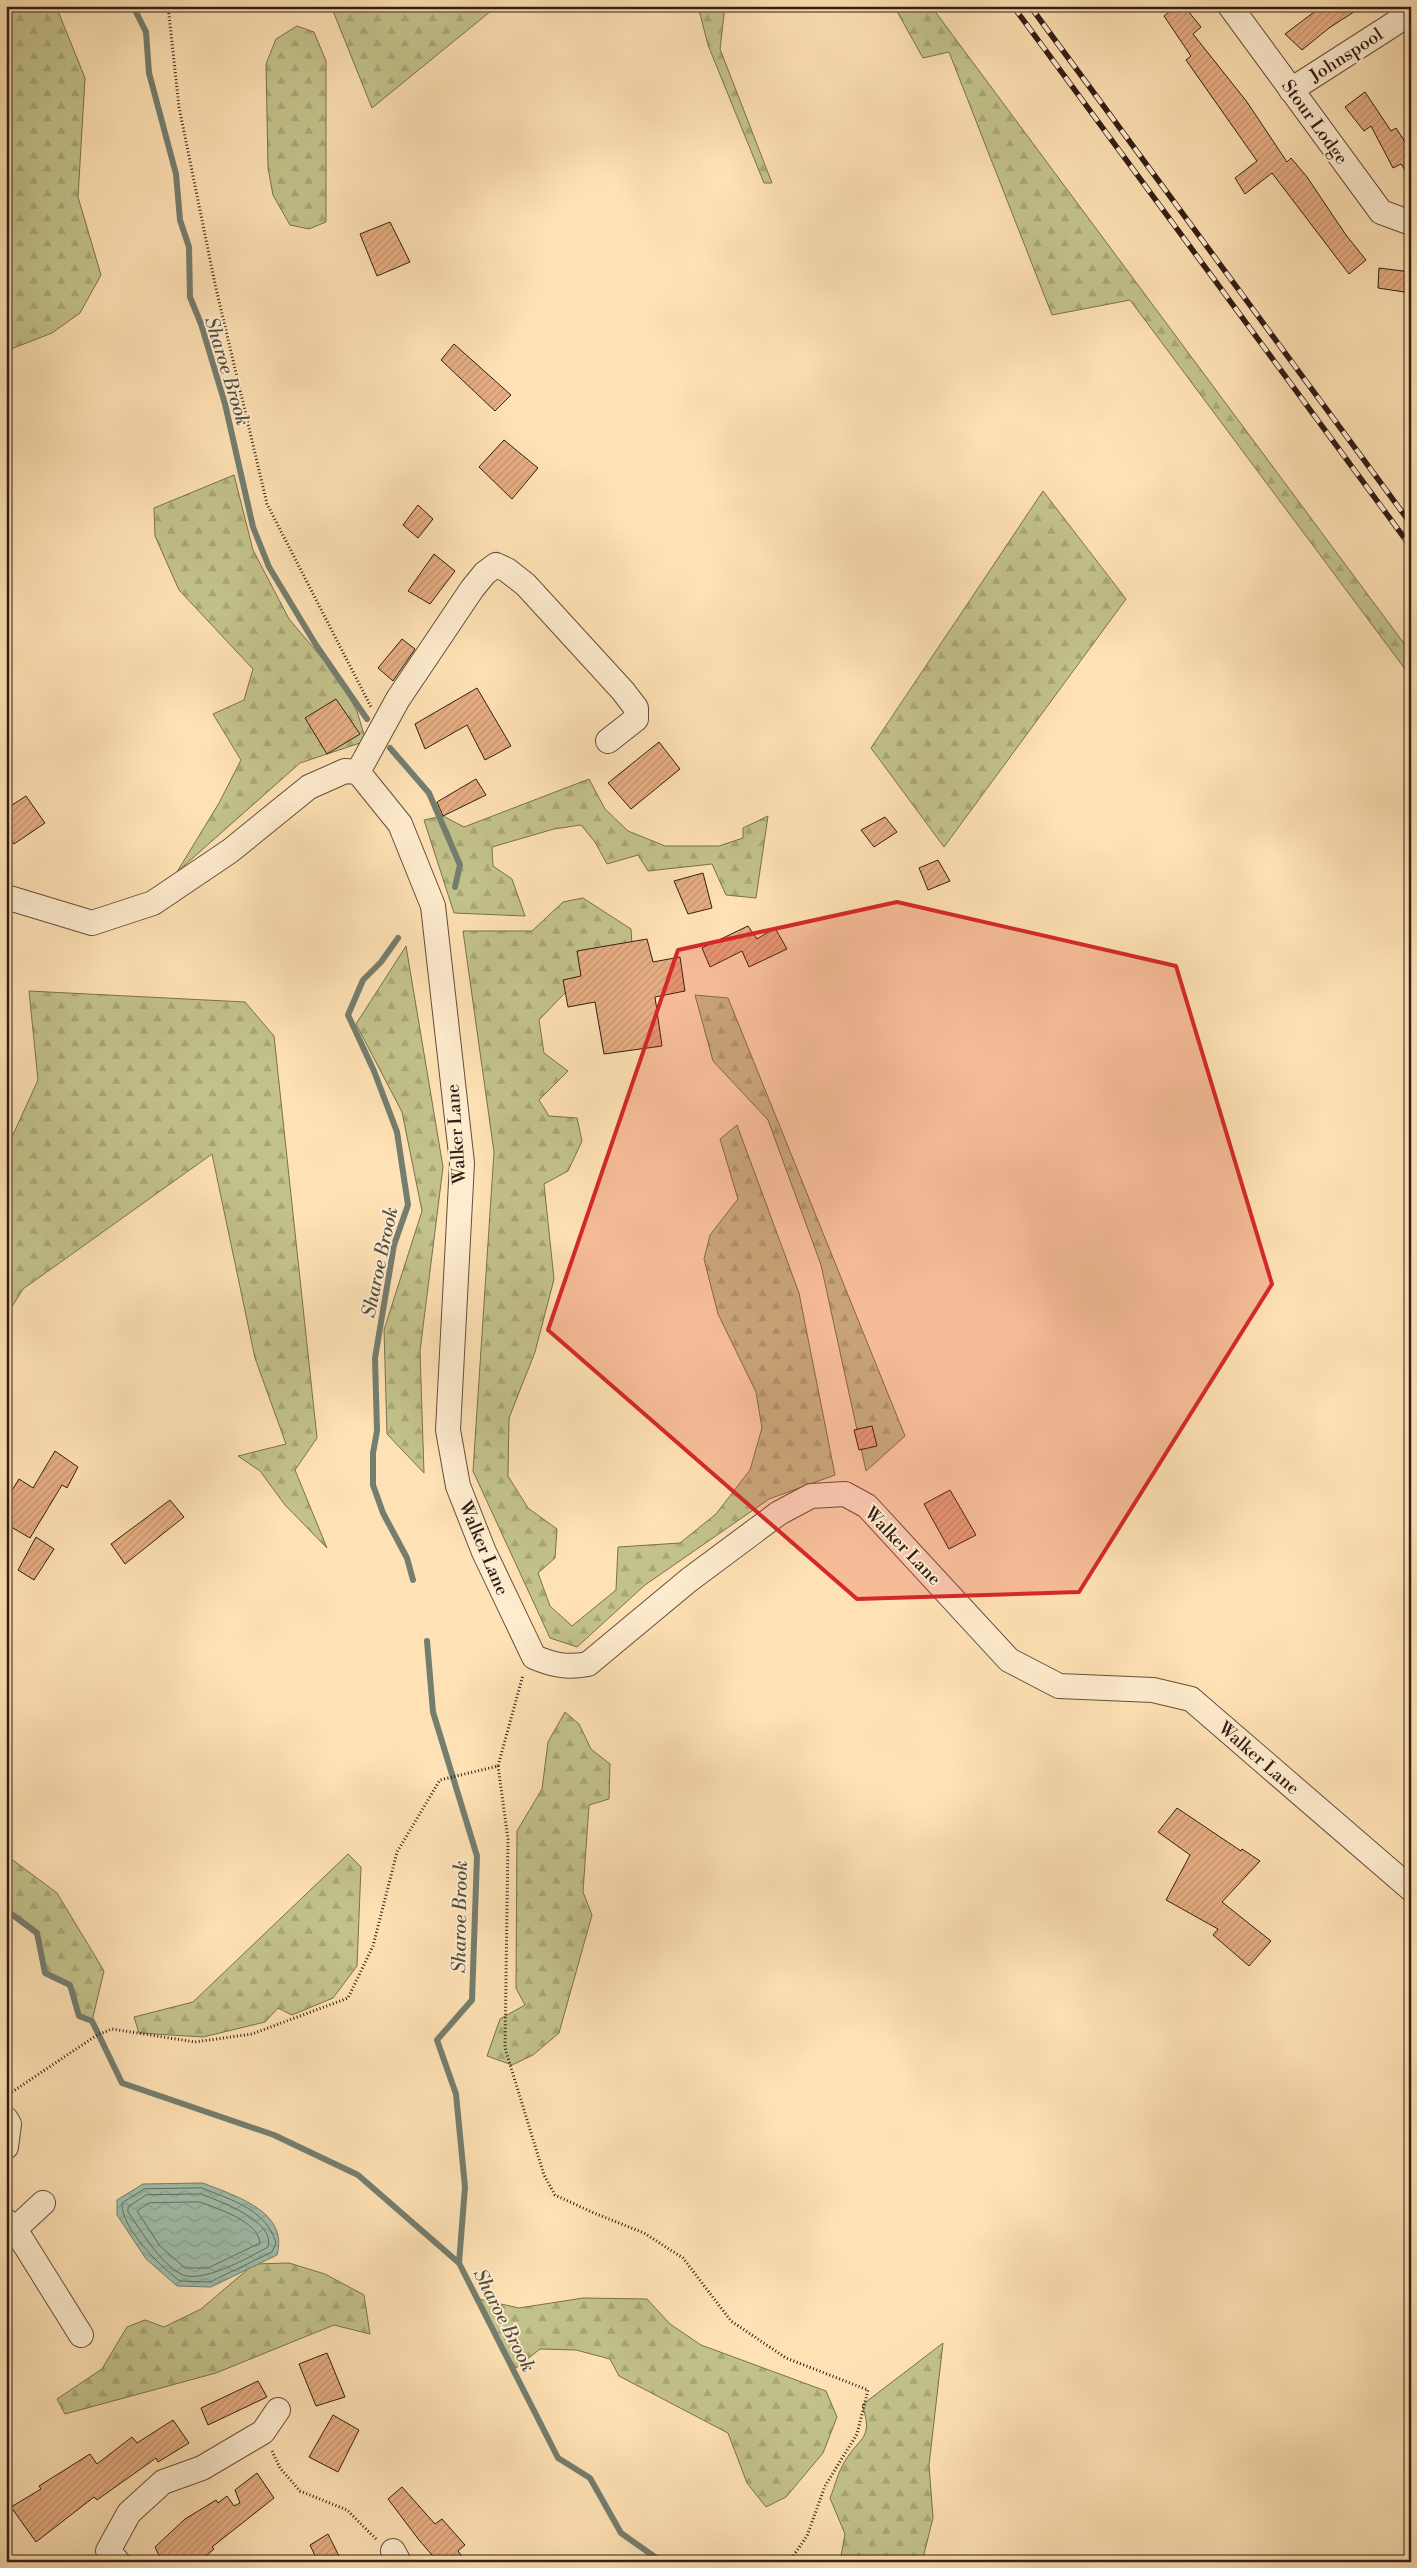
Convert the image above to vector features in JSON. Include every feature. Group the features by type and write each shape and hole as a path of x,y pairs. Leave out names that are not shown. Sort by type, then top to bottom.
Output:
{"street":[{"name":"Stour Lodge","path":"1230,6 1381,212 1411,223"},
{"name":"Johnspool","path":"1291,90 1400,20"},
{"path":"6,897 92,924 153,903 230,851 309,787 345,771 358,772 398,699 485,572 496,565 507,570 526,585 613,679 636,708 636,719 608,741"},
{"name":"Walker Lane","path":"358,772 400,824 433,906 462,1163 448,1430 458,1486 484,1552 534,1657 554,1666 570,1667 588,1664 689,1580 779,1513 811,1496 845,1494 867,1506 1009,1660 1059,1686 1152,1690 1191,1699 1411,1889"},
{"path":"6,2120 9,2124 6,2148"},
{"path":"43,2203 11,2225 81,2335"},
{"path":"118,2562 108,2551 129,2513 164,2482 202,2468 263,2432 278,2410"}],"path":[{"path":"168,6 181,116 215,284 267,504 382,730"},
{"path":"534,1657 523,1675 498,1766 508,1839 505,2048 544,2175 555,2195 644,2233 683,2258 731,2321 786,2358 868,2390 858,2434 825,2486 808,2536 788,2562"},
{"path":"6,2096 97,2035 112,2029 195,2042 252,2034 348,1998 373,1946 398,1852 440,1780 498,1766"},
{"path":"263,2432 280,2468 300,2491 347,2510 380,2544 396,2556"}],"highlighted area":[{"path":"897,902 1176,966 1272,1284 1079,1592 857,1599 548,1330 678,950"}],"green space":[{"path":"6,6 56,6 85,78 78,197 101,275 80,313 52,333 11,349 6,341"},
{"path":"331,6 497,6 372,108"},
{"path":"698,6 725,6 720,49 772,183 764,183 708,45"},
{"path":"894,6 931,6 1411,653 1411,677 1130,300 1052,315 949,52 923,58"},
{"path":"297,26 314,32 326,61 326,222 309,229 290,225 273,195 268,168 266,64 276,39"},
{"path":"234,475 253,550 289,619 338,677 357,711 366,741 300,763 177,872 219,803 241,760 213,714 244,700 253,669 179,590 155,536 154,508"},
{"path":"1043,491 1126,599 944,847 871,748"},
{"path":"589,779 605,809 628,831 665,846 719,846 743,838 743,828 768,816 756,898 726,895 712,864 648,871 638,855 607,864 595,842 581,825 554,829 492,847 493,866 512,879 525,916 454,913 424,820 443,816 464,827"},
{"path":"583,898 631,929 632,945 583,950 586,971 539,1020 544,1053 568,1071 539,1100 549,1116 577,1118 582,1141 568,1171 544,1184 554,1279 535,1352 509,1418 508,1476 528,1508 557,1529 555,1558 538,1573 550,1606 572,1626 616,1590 618,1547 680,1543 716,1514 750,1470 762,1428 756,1392 718,1314 704,1259 710,1235 738,1199 720,1139 737,1125 799,1293 835,1475 769,1499 645,1585 577,1647 550,1638 473,1471 494,1152 463,931 532,931 563,902"},
{"path":"406,946 443,1167 420,1351 424,1473 387,1434 384,1330 422,1211 402,1112 356,1024"},
{"path":"29,991 245,1002 274,1036 317,1438 295,1470 327,1548 285,1505 260,1471 238,1456 286,1444 255,1358 212,1154 23,1289 6,1316 6,1150 38,1080"},
{"path":"695,995 728,998 905,1436 866,1471 821,1265 768,1120 713,1061"},
{"path":"565,1712 579,1724 591,1749 610,1764 609,1799 589,1805 583,1892 592,1915 559,2033 533,2055 512,2065 487,2056 500,2019 525,2005 516,1988 517,1831 542,1789 548,1742"},
{"path":"348,1854 361,1867 357,1966 333,1998 292,2015 278,2008 265,2022 203,2037 139,2033 134,2017 193,2002"},
{"path":"6,1855 57,1893 104,1971 92,2021 79,2016 69,1985 45,1973 37,1933 6,1910"},
{"path":"289,2263 325,2274 364,2295 370,2334 334,2325 216,2373 65,2414 57,2399 102,2369 127,2327 145,2320 164,2327 201,2309 254,2264"},
{"path":"474,2298 519,2308 583,2298 647,2299 670,2324 701,2345 826,2391 837,2417 823,2453 786,2497 766,2507 747,2483 728,2433 619,2376 610,2359 576,2350 540,2349 516,2368"},
{"path":"943,2343 929,2465 933,2518 922,2562 840,2562 845,2534 830,2498 838,2474 866,2431 867,2425 862,2405"}],"water":[{"path":"203,2183 244,2200 267,2216 275,2227 279,2240 277,2255 211,2287 177,2286 146,2259 117,2215 117,2200 143,2184"}],"building":[{"path":"1177,6 1184,6 1201,27 1193,34 1247,102 1287,162 1291,158 1307,177 1346,235 1366,260 1349,274 1272,173 1245,194 1235,178 1257,161 1186,60 1191,56 1164,16"},
{"path":"1322,6 1363,6 1329,28 1302,50 1285,34"},
{"path":"1365,92 1391,131 1396,128 1411,151 1411,179 1401,164 1393,168 1371,126 1364,131 1345,107"},
{"path":"390,222 410,262 377,276 360,234"},
{"path":"1379,268 1411,272 1411,293 1378,288"},
{"path":"454,344 511,395 495,411 441,360"},
{"path":"504,440 538,468 512,499 479,467"},
{"path":"418,505 433,519 418,538 403,525"},
{"path":"434,554 455,571 430,604 408,591"},
{"path":"402,639 415,649 393,681 378,668"},
{"path":"477,688 511,746 485,760 467,725 425,749 415,724"},
{"path":"336,699 360,734 327,754 305,718"},
{"path":"659,742 680,769 631,809 608,783"},
{"path":"476,779 486,795 443,816 437,802"},
{"path":"26,796 45,823 14,844 6,833 6,809"},
{"path":"885,817 897,832 874,847 861,830"},
{"path":"938,860 950,881 928,890 919,868"},
{"path":"703,873 712,908 688,914 674,881"},
{"path":"748,926 757,939 775,928 787,949 749,967 742,951 710,967 702,948"},
{"path":"647,939 653,962 680,957 685,991 655,997 662,1046 604,1054 595,1002 568,1007 563,980 581,976 577,951"},
{"path":"872,1426 877,1446 859,1450 854,1430"},
{"path":"55,1451 78,1467 67,1488 62,1485 30,1538 6,1524 6,1500 19,1479 33,1488"},
{"path":"950,1490 976,1535 949,1549 924,1504"},
{"path":"170,1500 184,1517 125,1564 111,1544"},
{"path":"36,1537 54,1549 34,1580 18,1570"},
{"path":"1177,1808 1241,1851 1242,1849 1260,1861 1222,1902 1271,1941 1249,1966 1213,1935 1218,1929 1166,1900 1190,1855 1158,1832"},
{"path":"327,2353 345,2397 316,2406 299,2364"},
{"path":"258,2381 267,2397 208,2425 201,2408"},
{"path":"333,2415 359,2430 338,2472 309,2457"},
{"path":"173,2420 189,2443 158,2462 156,2458 97,2500 94,2497 36,2542 11,2507 41,2489 39,2486 90,2454 97,2464 132,2437 137,2443"},
{"path":"257,2473 274,2498 212,2547 214,2549 199,2562 162,2562 155,2547 185,2519 216,2500 218,2503 227,2496 234,2506 240,2503 235,2490"},
{"path":"402,2487 435,2524 442,2519 465,2545 458,2551 466,2562 438,2562 419,2540 388,2499"},
{"path":"328,2534 342,2562 318,2562 310,2545"}],"waterway":[{"name":"Sharoe Brook","path":"133,6 146,32 149,73 176,174 180,220 189,247 190,297 201,324 225,404 253,527 269,567 316,645 367,719"},
{"name":"Sharoe Brook","path":"390,748 429,793 460,865 455,887"},
{"name":"Sharoe Brook","path":"398,938 381,962 363,980 348,1015 374,1071 397,1132 408,1205 394,1245 375,1358 377,1431 373,1453 373,1485 383,1513 407,1558 413,1580"},
{"name":"Sharoe Brook","path":"427,1641 433,1712 477,1856 472,2000 437,2040 456,2094 465,2187 459,2263 558,2458 590,2478 621,2533 662,2562"},
{"path":"6,1910 37,1933 45,1973 70,1985 79,2016 92,2021 122,2083 274,2135 358,2175 459,2263"}],"railway":[{"path":"1013,6 1411,547"},
{"path":"1030,6 1411,524"}]}
